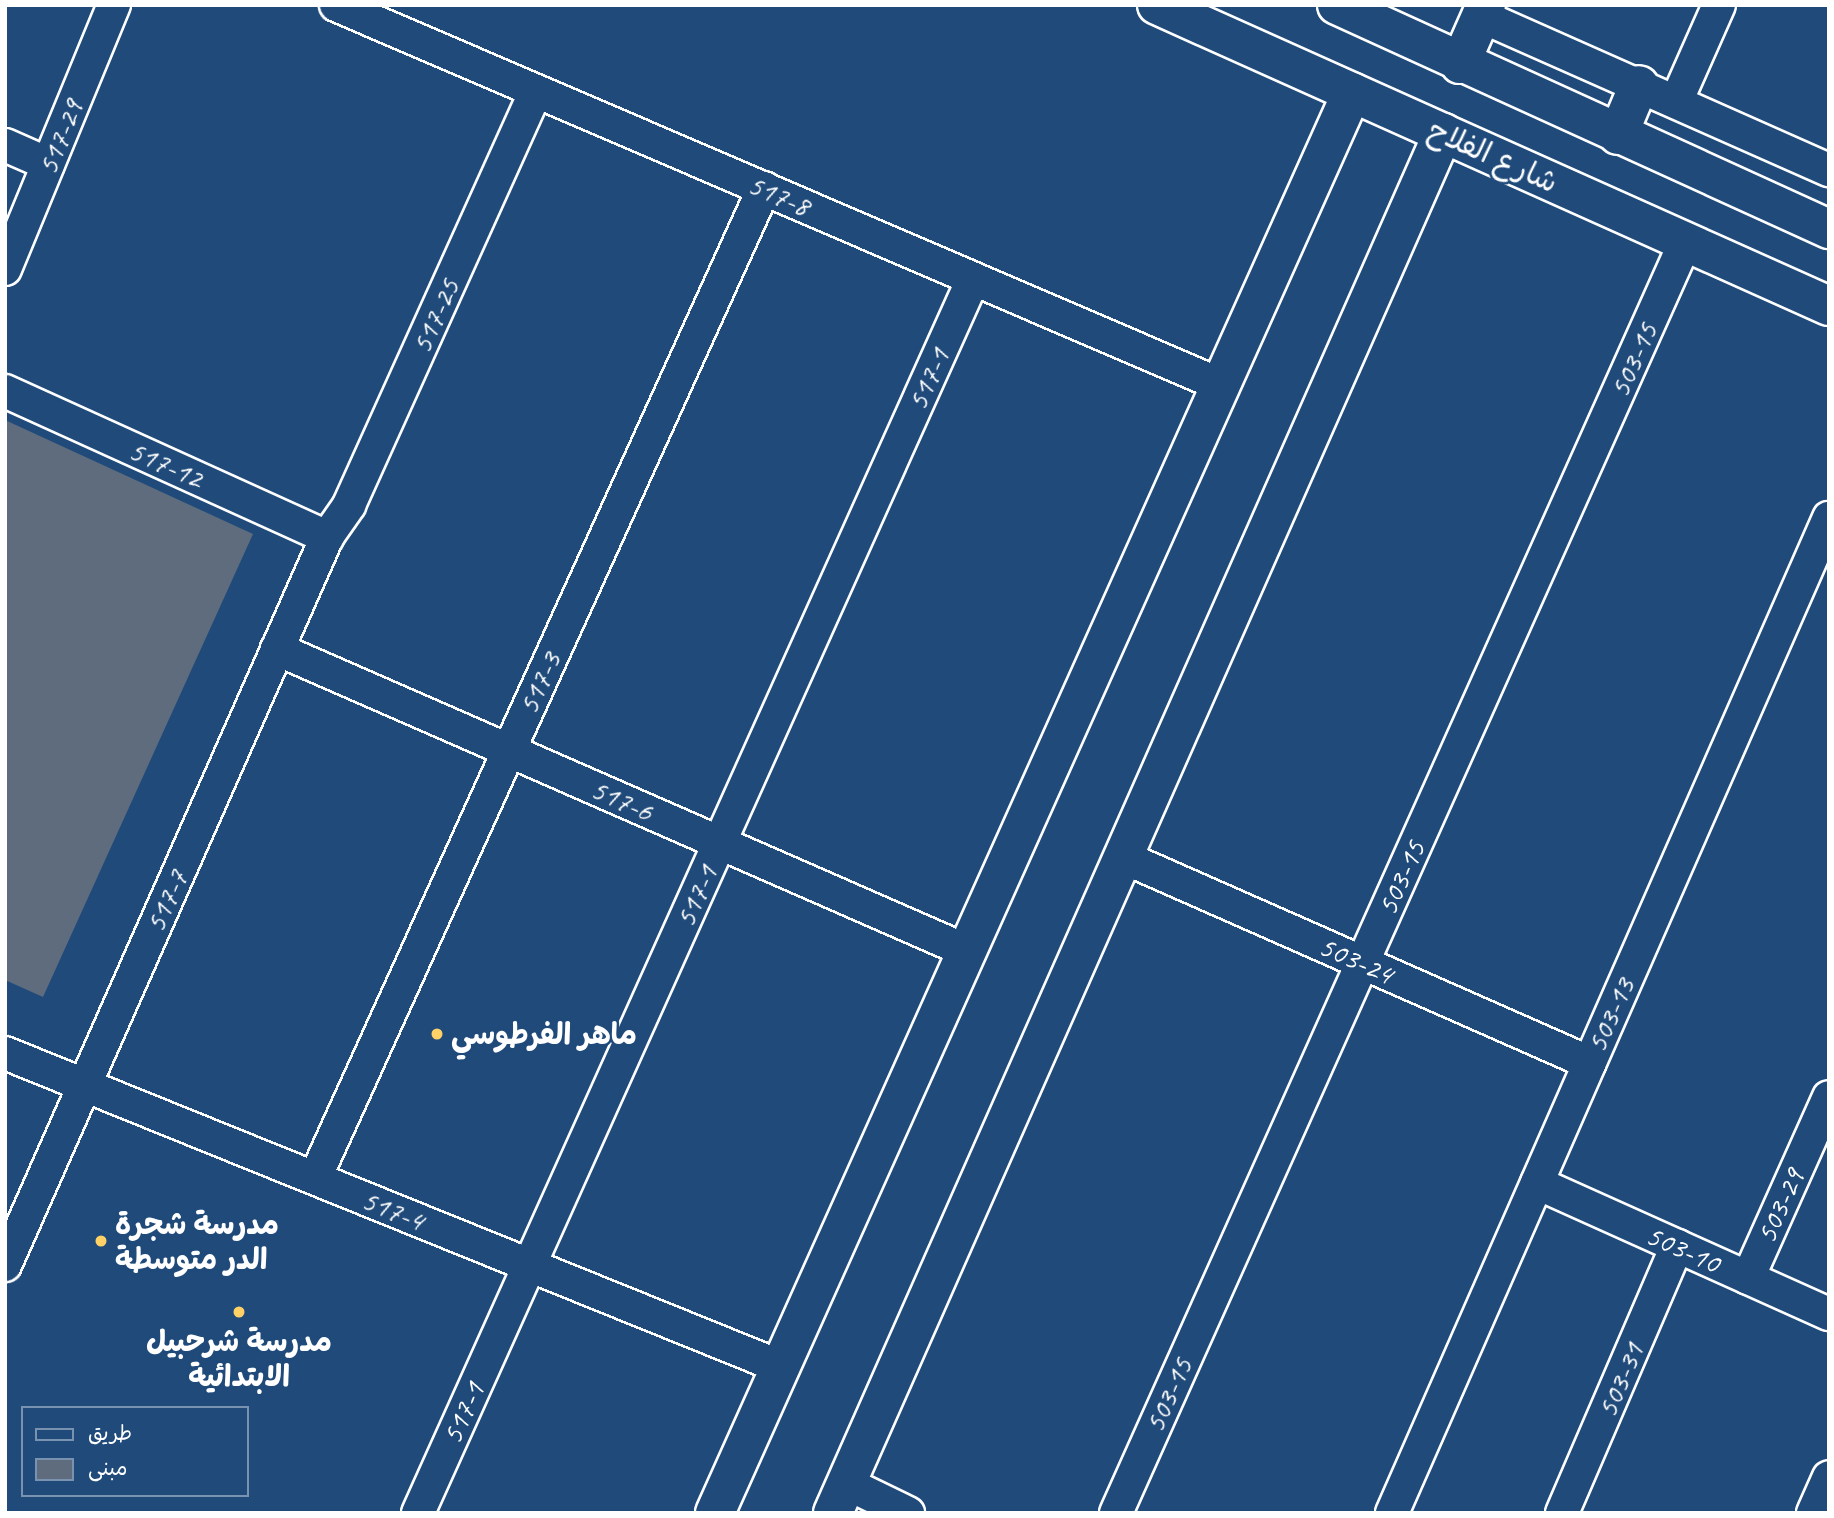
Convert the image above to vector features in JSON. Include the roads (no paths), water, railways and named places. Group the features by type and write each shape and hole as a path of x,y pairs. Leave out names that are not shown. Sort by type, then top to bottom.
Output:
{"street":[{"name":"517-29","path":"5,269 114,5"},
{"name":"517-8","path":"336,5 1221,385"},
{"name":"شارع الفلاح","path":"1157,5 1829,306"},
{"path":"1337,5 1386,15 1460,64 1829,229"},
{"path":"1676,102 1719,5"},
{"path":"1460,64 1484,10 1639,85 1829,170"},
{"path":"1618,135 1639,85"},
{"name":"517-25","path":"327,537 349,505 536,91"},
{"path":"715,1513 1352,92"},
{"path":"908,1513 839,1498 1443,133"},
{"path":"5,145 48,164"},
{"name":"517-3","path":"315,1178 764,188"},
{"name":"503-15","path":"1116,1513 1685,243"},
{"name":"517-1","path":"418,1513 973,279"},
{"name":"517-12","path":"5,391 327,537"},
{"name":"503-13","path":"1392,1513 1829,518"},
{"name":"517-7","path":"5,1265 327,537"},
{"name":"517-6","path":"277,649 967,951"},
{"name":"503-24","path":"1123,857 1590,1063"},
{"name":"517-4","path":"5,1053 781,1367"},
{"name":"503-29","path":"1748,1278 1829,1097"},
{"name":"503-10","path":"1536,1183 1829,1314"},
{"name":"503-31","path":"1562,1513 1677,1246"},
{"path":"1813,1513 1829,1477"}],"place":[{"name":"ماهر الفرطوسي","path":"437,1034"},
{"name":"مدرسة شجرة الدر متوسطة","path":"101,1241"},
{"name":"مدرسة شرحبيل الابتدائية","path":"239,1312"}]}
